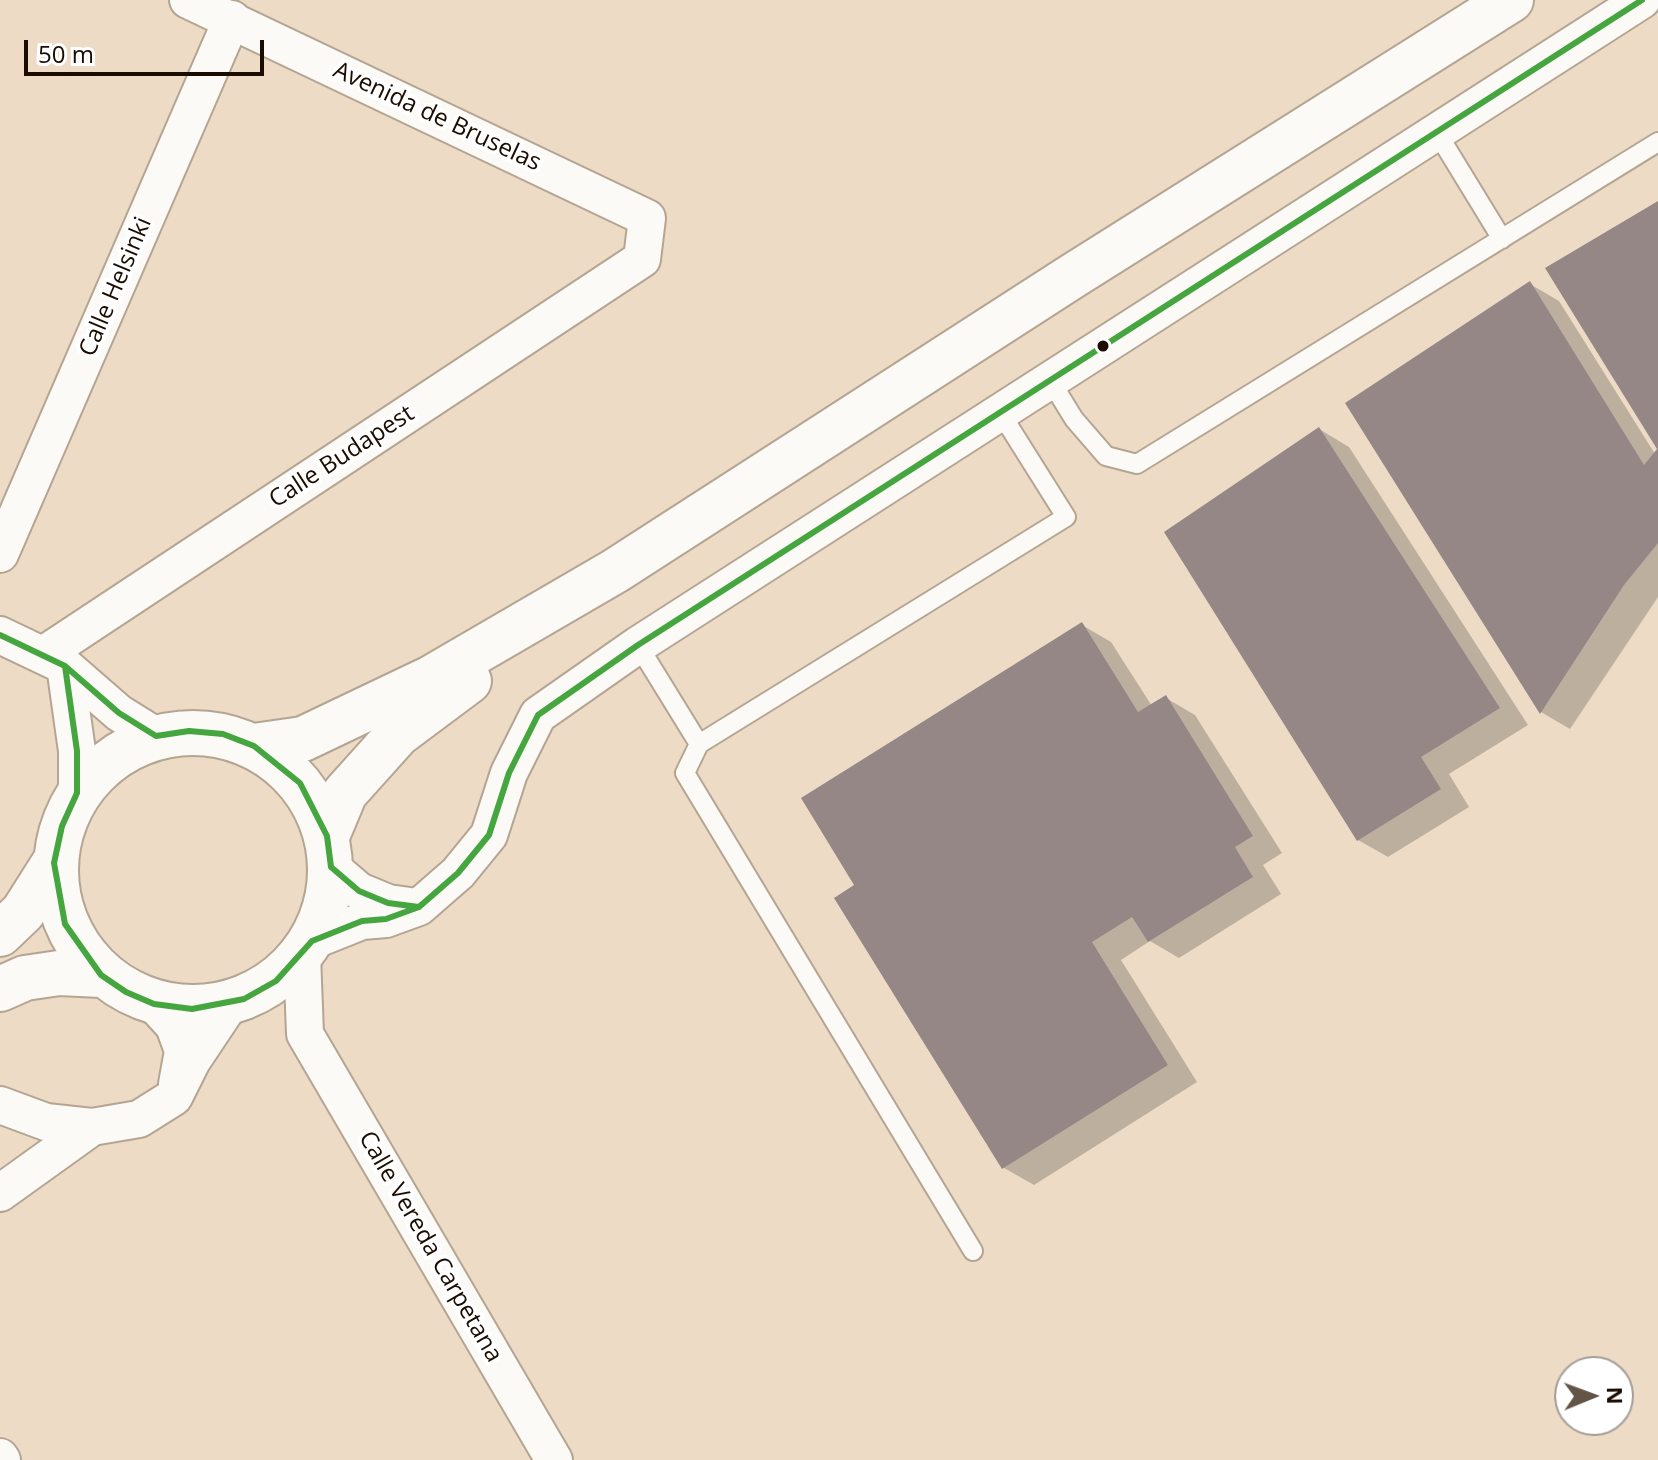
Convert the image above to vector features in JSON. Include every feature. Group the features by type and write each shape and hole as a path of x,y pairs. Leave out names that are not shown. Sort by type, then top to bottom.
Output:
{"main road":[{"path":"254,746 303,739 431,678 615,571 1084,268 1511,0"},
{"path":"54,863 65,924 101,975 126,992 154,1004 192,1009 244,999 276,981 307,948 326,905 329,852 345,793 398,734 615,571"},
{"path":"0,934 23,912 54,863 62,826 77,793 111,758 156,736 189,731 223,734 254,746 300,783 329,852"},
{"path":"0,989 25,978 59,973 101,975"}],"street":[{"name":"Avenida de Bruselas","path":"188,0 647,218 642,259"},
{"path":"307,948 362,921 386,919 419,907 458,873 489,835 509,773 538,715 638,645 1642,0"},
{"name":"Calle Helsinki","path":"0,554 232,19"},
{"name":"Calle Budapest","path":"54,660 642,259"},
{"path":"0,635 54,660 119,713 156,736"},
{"path":"54,660 77,751 77,793"},
{"path":"329,852 359,891 388,903 419,907"},
{"name":"Calle Vereda Carpetana","path":"307,948 305,1034 554,1460"},
{"path":"154,1004 174,1026 183,1051 174,1097"},
{"path":"0,1105 46,1122 92,1127 139,1119 174,1097 192,1061 230,1004"},
{"path":"0,1193 92,1127"}],"lane":[{"path":"1436,131 1502,239"},
{"path":"1050,380 1074,419 1106,456 1137,464 1658,142"},
{"path":"973,1251 685,773 699,744 1066,517 1000,412"},
{"path":"638,645 699,744"}],"building":[{"path":"1658,201 1658,543 1624,585 1540,714 1345,403 1530,281 1644,465 1657,449 1545,268"},
{"path":"1319,427 1500,708 1421,757 1441,789 1357,841 1164,532"},
{"path":"1082,622 1138,712 1166,695 1253,836 1235,847 1253,877 1148,942 1132,917 1092,942 1168,1065 1002,1169 834,898 854,885 801,798"}],"transit line":[{"path":"65,666 77,751 77,793 62,826 54,863 65,924 101,975 126,992 154,1004 192,1009 244,999 276,981 312,941 362,921 386,919 419,907 458,873 489,835 509,773 538,715 638,645 1642,0"},
{"path":"0,635 65,666 119,713 156,736 189,731 223,734 254,746 300,783 327,836 331,867 359,891 388,903 419,907"}]}
